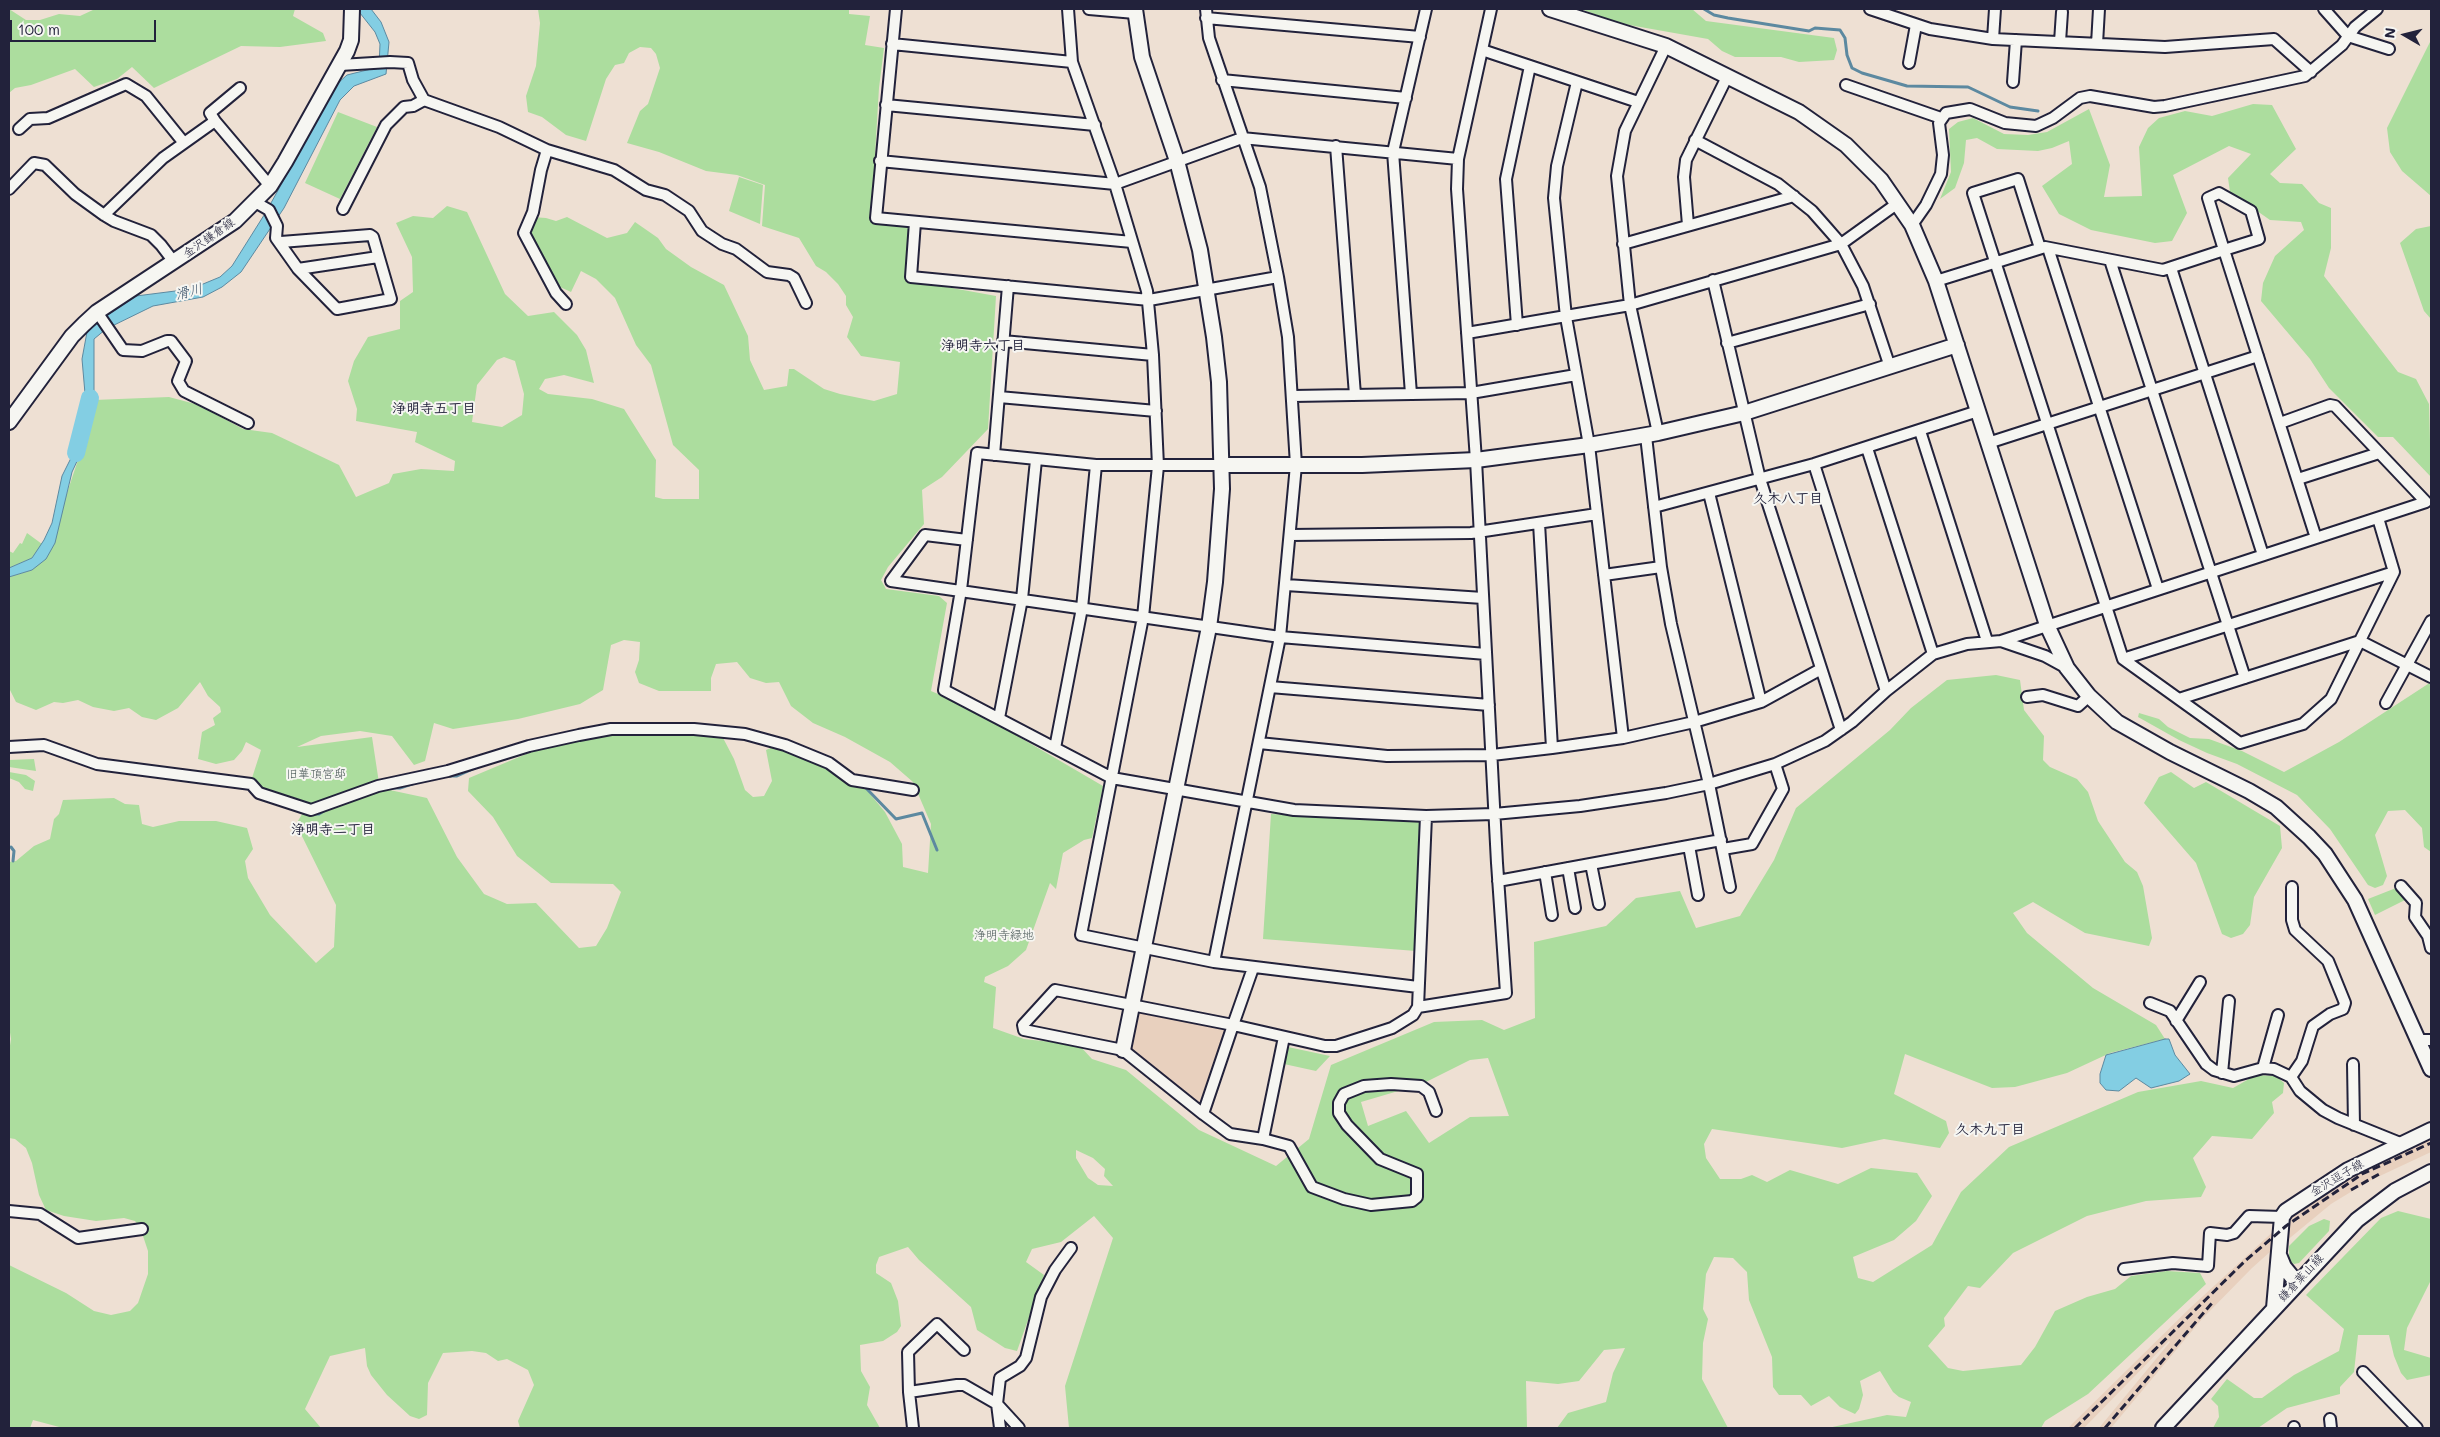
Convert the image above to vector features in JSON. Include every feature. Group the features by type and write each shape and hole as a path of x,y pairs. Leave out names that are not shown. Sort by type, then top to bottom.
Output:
{"street":[{"path":"896,9 876,218 1132,242"},
{"path":"1068,9 1072,62 1115,184 1149,300 1158,466 1143,617 1081,935 1252,968 1418,987"},
{"path":"1090,9 1135,11 1142,57 1177,160 1200,250 1219,382 1222,465 1220,530 1209,627 1123,1050"},
{"path":"1411,394 1393,152 1426,9"},
{"path":"1418,1007 1506,993 1494,814 1476,460 1458,222 1458,159 1491,9"},
{"path":"1550,9 1666,46 1799,112 1826,129 1866,163 1898,203 1912,225 1936,281 2047,625 2068,668 2089,696 2103,710 2132,732 2249,791 2276,807 2325,854 2355,900 2425,1040 2431,1069"},
{"path":"1870,9 1930,29 1993,39 2165,47 2274,39 2311,72"},
{"path":"1993,39 1995,9"},
{"path":"2097,44 2099,9"},
{"path":"2324,9 2348,36 2390,49"},
{"path":"1846,85 1941,118 1959,109 1970,109 2005,123 2036,126 2049,121 2080,98 2090,96 2154,107 2165,106 2305,76 2342,45 2355,27 2377,9"},
{"name":"金沢鎌倉線","path":"9,422 72,336 174,262 235,221 270,186 286,162 340,65 351,40 352,11"},
{"path":"2060,42 2062,12"},
{"path":"1214,962 1280,637 1296,465 1288,337 1278,277 1260,187 1222,80 1209,38 1206,14 1420,37"},
{"path":"1909,63 1916,25"},
{"path":"2013,82 2016,40"},
{"path":"892,44 1072,62"},
{"path":"1666,46 1625,131 1617,176 1630,305 1652,435 1654,507 1661,567 1671,624 1709,784 1730,887"},
{"path":"1482,50 1638,102"},
{"path":"340,65 390,62 408,64 413,80 424,100 499,128 547,150 614,170 646,190 665,195 689,211 702,231 717,241 736,249 767,272 789,275 794,278 806,303"},
{"path":"1517,325 1506,179 1530,66"},
{"path":"1688,226 1684,177 1686,160 1727,77"},
{"path":"1222,80 1406,98"},
{"path":"1577,82 1554,185 1566,317 1589,445 1623,738"},
{"path":"19,129 30,118 48,118 126,84 146,96 184,143"},
{"path":"240,88 226,97 210,113 270,186"},
{"path":"343,209 386,126 404,107 413,106 424,100"},
{"path":"886,105 1095,125"},
{"path":"1912,225 1926,205 1941,174 1943,155 1938,129 1941,118"},
{"path":"104,215 163,158 215,121"},
{"path":"880,161 1115,184 1242,138 1458,159"},
{"path":"1695,140 1760,173 1794,196 1812,211 1841,244 1856,270 1870,304 1890,367"},
{"path":"1336,146 1355,395"},
{"path":"547,150 533,212 524,233 556,293 566,304"},
{"path":"9,189 34,164 45,164 75,194 104,215 114,221 151,235 161,244 174,262"},
{"path":"2158,589 2100,407 2018,179 1973,193 2123,659 2240,742 2303,724 2331,700 2394,572 2378,518"},
{"path":"1936,281 2044,248 2163,270 2171,268 2224,250 2258,239 2251,211 2219,194 2208,198 2224,250 2298,479 2316,538"},
{"path":"1623,244 1794,196"},
{"path":"255,202 269,210 277,226 276,238 281,242 298,269 337,309 391,299 373,237 370,235 281,242"},
{"path":"1467,333 1630,305 1841,244 1898,203"},
{"path":"914,222 911,277 1149,300 1278,277"},
{"path":"298,269 378,257"},
{"path":"2110,260 2245,678"},
{"path":"2171,268 2263,555"},
{"path":"1713,280 1760,480 1841,730"},
{"path":"994,455 1008,286"},
{"path":"1727,343 1870,304"},
{"path":"99,315 123,350 142,351 171,341 186,361 178,381 184,391 248,424"},
{"path":"1003,341 1153,355"},
{"path":"1957,345 1744,413 1652,435 1476,460 1296,465 1158,466 1096,465 977,453 961,590 943,683 944,690 1112,778 1246,803 1340,814 1426,816 1494,814 1590,804 1709,784 1775,764 1825,741 1933,654 1950,648 1987,641 2001,641 2045,656 2068,668"},
{"path":"1988,443 2258,356"},
{"path":"1292,396 1471,393 1576,375"},
{"path":"999,397 1156,411"},
{"path":"2001,641 2426,502 2335,406 2330,405 2280,423"},
{"path":"1654,507 1814,464 1978,411"},
{"path":"1920,431 1987,641"},
{"path":"1867,448 1933,654"},
{"path":"2298,479 2379,453"},
{"path":"999,718 1022,599 1036,460"},
{"path":"1814,464 1886,691"},
{"path":"1055,748 1082,608 1096,465"},
{"path":"1709,493 1761,702"},
{"path":"1290,535 1480,532 1597,514"},
{"path":"1539,523 1552,748"},
{"path":"967,540 925,535 891,581 1280,637 1486,654"},
{"path":"1604,575 1661,567"},
{"path":"2123,659 2394,572"},
{"path":"1286,585 1483,598"},
{"path":"2386,703 2431,621"},
{"path":"2179,699 2360,641 2431,677"},
{"path":"1259,743 1387,756 1492,755 1552,748 1623,738 1694,722 1761,702 1821,669"},
{"path":"1270,687 1489,705"},
{"path":"2027,697 2043,695 2078,706 2089,696"},
{"path":"9,747 44,745 98,764 251,784 259,793 310,810 378,786 448,771 529,746 611,728 694,729 745,734 785,745 829,763 852,780 913,790"},
{"path":"1498,881 1689,846 1752,844 1782,789 1775,764"},
{"path":"1426,816 1418,1007 1413,1015 1392,1028 1336,1046 1325,1046 1233,1025 1055,990 1023,1025 1024,1030 1123,1050 1230,1134 1289,1146 1312,1187 1344,1199 1371,1205 1412,1201 1417,1197 1417,1174 1380,1159 1347,1125 1339,1113 1339,1104 1344,1094 1358,1087 1391,1084 1421,1086 1429,1092 1436,1111"},
{"path":"1689,846 1698,896"},
{"path":"1591,864 1598,904"},
{"path":"1568,868 1575,908"},
{"path":"1544,872 1552,915"},
{"path":"2400,886 2416,903 2415,917 2428,936 2431,948"},
{"path":"2291,1078 2302,1061 2313,1026 2330,1014 2343,1009 2345,1003 2328,961 2295,930 2292,920 2292,887"},
{"path":"1203,1114 1252,968"},
{"path":"2176,1020 2200,982"},
{"path":"2222,1073 2229,1001"},
{"path":"2150,1003 2170,1011 2206,1064 2222,1073 2234,1076 2262,1068 2281,1071 2291,1078 2309,1100 2338,1118 2400,1143"},
{"path":"2262,1068 2278,1015"},
{"path":"1263,1140 1284,1037"},
{"path":"2352,1064 2354,1125"},
{"name":"金沢逗子線","path":"2282,1217 2289,1208 2348,1170 2400,1143 2431,1130"},
{"name":"鎌倉葉山線","path":"2163,1428 2357,1220 2394,1191 2431,1172"},
{"path":"9,1211 40,1214 78,1238 142,1229"},
{"path":"2124,1269 2173,1263 2208,1266 2210,1234 2227,1235 2234,1233 2249,1216 2282,1217 2274,1308"},
{"path":"1000,1428 997,1404 1000,1378 1020,1366 1026,1358 1041,1297 1055,1270 1071,1248"},
{"path":"2280,1255 2284,1267 2297,1283"},
{"path":"913,1428 909,1392 908,1352 937,1324 964,1350"},
{"path":"2363,1372 2417,1428"},
{"path":"909,1392 964,1385 997,1404 1019,1428"},
{"name":"鎌倉葉山線","path":"2173,1428 2186,1403"}],"shaded area":[{"path":"1134,1011 1223,1029 1226,1032 1203,1104 1198,1106 1125,1048"},
{"path":"2431,1139 2431,1152 2367,1182 2331,1204 2285,1242 2286,1222 2325,1194 2361,1171"},
{"path":"2277,1228 2274,1251 2271,1251 2252,1268 2202,1319 2111,1428 2099,1428 2169,1341 2084,1428 2068,1428 2190,1308"}],"green space":[{"path":"9,9 26,20 40,20 59,14 80,16 95,9 295,9 293,16 323,33 326,41 280,47 241,46 154,88 132,67 117,79 94,87 75,69 31,85 15,88 9,93"},
{"path":"538,9 849,9 849,14 870,16 865,45 884,48 879,88 871,221 907,225 910,228 906,275 908,280 996,296 988,429 942,477 922,490 924,524 888,567 881,580 886,589 939,596 947,603 931,691 966,706 1103,786 1092,838 1084,840 1063,853 1056,889 1050,883 1026,950 1008,966 985,977 984,982 996,987 993,1028 1024,1039 1079,1045 1092,1059 1126,1070 1199,1130 1276,1166 1309,1139 1331,1065 1434,1022 1482,1020 1504,1030 1535,1018 1534,942 1606,926 1636,898 1680,891 1696,928 1740,916 1774,860 1796,808 1890,730 1911,708 1947,680 1996,675 2020,680 2024,710 2044,736 2043,760 2050,767 2077,779 2088,792 2098,821 2125,862 2137,872 2143,886 2152,938 2149,946 2085,933 2033,902 2013,913 2027,933 2093,988 2156,1025 2165,1039 2110,1053 2067,1073 2015,1087 1992,1088 1905,1054 1894,1094 1946,1121 1949,1133 1940,1148 1884,1139 1842,1148 1712,1129 1704,1144 1706,1158 1720,1179 1741,1179 1752,1175 1767,1182 1790,1170 1838,1184 1871,1168 1917,1173 1932,1196 1916,1221 1894,1240 1853,1257 1858,1278 1873,1282 1932,1245 1961,1192 2009,1147 2138,1092 2201,1081 2233,1088 2256,1075 2276,1076 2284,1083 2283,1093 2272,1102 2274,1113 2252,1139 2212,1136 2193,1158 2206,1187 2201,1197 2146,1201 2087,1216 2013,1253 1980,1288 1968,1286 1944,1318 1945,1326 1928,1346 1948,1368 1963,1371 2021,1365 2035,1347 2055,1311 2087,1297 2115,1289 2131,1276 2167,1271 2200,1273 2206,1284 2088,1394 2045,1421 2041,1428 1828,1428 1887,1415 1906,1417 1911,1402 1893,1392 1880,1371 1860,1381 1863,1395 1859,1409 1855,1414 1840,1407 1829,1396 1811,1406 1801,1395 1779,1395 1773,1387 1772,1357 1749,1300 1747,1272 1733,1258 1714,1257 1706,1274 1703,1309 1708,1319 1703,1343 1702,1379 1728,1428 1557,1428 1568,1413 1606,1402 1613,1373 1625,1348 1604,1350 1579,1381 1558,1384 1526,1381 1527,1428 1069,1428 1065,1386 1113,1238 1094,1216 1061,1242 1032,1249 1026,1262 1044,1275 1017,1351 1005,1348 977,1330 971,1307 919,1260 908,1247 879,1257 876,1273 891,1283 898,1301 901,1326 897,1332 883,1341 860,1345 861,1371 870,1387 867,1405 880,1428 520,1428 518,1421 534,1385 528,1370 507,1359 498,1361 486,1353 472,1351 443,1353 428,1383 427,1415 419,1419 410,1416 387,1395 371,1375 367,1366 365,1348 330,1356 305,1409 321,1428 63,1428 33,1420 30,1428 9,1428 9,1265 66,1293 94,1311 111,1315 130,1311 138,1303 148,1274 148,1251 140,1227 135,1221 124,1218 96,1221 64,1216 46,1210 39,1195 32,1163 26,1148 15,1139 9,1138 9,1052 11,1039 9,1026 9,862 16,861 34,846 50,839 54,819 59,814 63,800 114,798 125,804 139,805 142,824 153,827 179,821 216,821 247,828 253,849 245,861 248,878 270,915 316,963 334,947 336,905 296,824 309,803 265,790 252,778 261,750 246,742 242,751 234,760 216,764 198,759 202,732 215,725 213,718 221,712 220,707 208,696 200,682 178,708 156,720 142,717 129,708 114,711 93,707 78,700 63,703 54,702 36,710 16,702 9,688 9,577 32,570 66,496 79,457 83,425 94,400 169,397 199,405 243,429 272,433 339,465 356,497 389,483 393,474 421,469 454,471 455,461 415,442 417,432 356,421 357,409 348,381 354,361 368,337 400,329 400,301 413,292 412,257 396,223 413,216 433,218 447,206 467,212 505,294 528,316 554,312 577,335 586,350 594,383 564,375 545,379 539,389 548,394 592,399 624,409 656,460 655,497 663,499 699,499 699,470 673,445 651,365 636,345 615,298 596,279 581,271 571,292 560,287 532,242 529,226 532,217 556,221 567,217 607,238 627,233 635,222 658,238 666,249 691,267 724,285 748,336 750,360 764,390 787,386 789,369 794,369 824,389 840,394 874,401 897,394 900,362 861,356 847,337 853,317 846,305 846,296 838,284 826,272 816,266 799,238 762,226 765,185 737,175 706,171 659,152 627,143 640,111 648,104 660,68 656,54 651,48 640,47 629,53 624,63 615,65 606,79 586,141 566,135 542,117 528,112 526,96 536,66 540,23","holes":["504,357 515,361 524,394 522,415 502,427 472,422 477,385 497,360","624,640 640,642 639,660 635,672 639,683 659,691 711,691 711,678 716,664 737,662 750,678 766,683 779,682 791,706 813,723 845,737 890,762 913,782 931,824 928,873 903,867 902,844 885,812 860,782 777,745 766,750 772,781 764,796 753,797 745,790 734,759 722,736 675,727 626,723 574,734 469,778 468,791 493,817 517,856 551,883 613,884 621,892 607,928 596,946 579,948 536,903 507,904 484,894 457,857 427,798 385,789 379,783 372,737 297,747 321,736 360,731 392,736 414,765 425,761 434,723 453,729 518,719 580,704 603,690 611,645","1488,1058 1509,1116 1470,1117 1429,1143 1406,1111 1368,1126 1361,1102 1422,1084 1470,1060","1076,1150 1093,1158 1105,1169 1104,1176 1113,1186 1098,1185 1088,1178 1076,1158"]},
{"path":"1581,9 1692,9 1706,21 1834,38 1837,50 1834,60 1799,62 1781,57 1735,57 1722,51 1708,39 1618,23"},
{"path":"2431,40 2431,196 2402,171 2390,152 2387,128"},
{"path":"2253,104 2272,105 2296,149 2270,174 2280,183 2302,184 2319,203 2331,208 2331,248 2324,276 2398,372 2416,379 2429,404 2431,477 2393,437 2378,437 2329,388 2310,359 2261,301 2263,283 2275,256 2304,230 2301,222 2270,220 2230,192 2228,178 2251,154 2229,146 2173,175 2187,213 2172,241 2155,243 2091,230 2059,214 2042,186 2072,164 2069,141 2038,151 1997,149 1977,138 1966,140 1964,163 1955,188 1940,199 1951,172 1949,129 1958,122 1973,118 2004,134 2028,135 2047,132 2089,109 2110,165 2104,197 2142,196 2139,147 2148,128 2159,118 2185,111 2212,116"},
{"path":"338,112 377,127 340,199 305,183"},
{"path":"739,177 763,185 760,224 729,211"},
{"path":"2431,226 2431,319 2424,311 2400,243 2416,229"},
{"path":"27,533 42,544 32,558 9,568 9,551 13,553 20,543 22,544"},
{"path":"2431,682 2431,852 2424,847 2422,828 2405,810 2388,811 2375,835 2387,876 2383,885 2375,888 2368,885 2330,829 2297,795 2237,764 2179,740 2138,717 2139,713 2159,719 2168,727 2190,738 2209,739 2242,751 2284,772 2339,742"},
{"path":"34,759 36,771 9,767 9,760"},
{"path":"9,772 26,775 35,781 33,791 25,789 19,782 9,778"},
{"path":"2171,772 2194,788 2206,782 2280,826 2282,848 2254,897 2250,925 2243,934 2231,938 2222,934 2196,863 2144,803 2159,777"},
{"path":"1271,814 1420,822 1416,951 1263,939"},
{"path":"2396,888 2405,900 2375,915 2368,899"},
{"path":"1288,1047 1330,1056 1316,1071 1284,1064"},
{"path":"2398,1211 2431,1219 2430,1282 2407,1328 2404,1350 2431,1358 2431,1375 2407,1380 2401,1373 2394,1356 2389,1335 2358,1335 2354,1372 2340,1387 2340,1394 2287,1408 2258,1428 2213,1428 2219,1417 2218,1406 2211,1399 2227,1379 2254,1398 2262,1398 2294,1375 2339,1351 2344,1329 2306,1295 2381,1218"},
{"path":"2324,1219 2330,1221 2329,1231 2299,1263 2294,1264 2289,1261 2289,1246 2309,1226"}],"water":[{"path":"351,9 371,9 381,22 389,42 386,74 354,86 340,100 284,208 241,272 222,287 203,297 153,306 106,329 94,339 94,400 83,425 79,457 72,472 55,543 46,559 32,570 9,577 9,568 32,558 52,523 62,476 73,454 78,426 86,405 82,359 87,332 106,316 136,296 191,289 220,277 232,266 266,212 337,84 347,75 379,67 380,44 375,32 360,13"},
{"path":"2169,1039 2175,1055 2190,1074 2179,1081 2151,1088 2136,1078 2119,1091 2106,1090 2100,1083 2100,1074 2106,1055"}],"waterway":[{"path":"1704,9 1714,15 1728,18 1809,31 1815,28 1840,30 1845,38 1847,55 1852,68 1862,73 1907,86 1968,87 2010,107 2038,111"},
{"name":"滑川","path":"76,453 90,398"},
{"path":"446,776 457,776 475,768"},
{"path":"388,788 400,788 418,782"},
{"path":"865,787 896,819 922,813 937,850"},
{"path":"281,805 308,814 319,814 327,809"},
{"path":"11,847 14,851 13,861"}],"railway":[{"path":"2075,1428 2245,1261 2286,1226 2362,1174 2431,1143"},
{"path":"2351,1190 2381,1173"},
{"path":"2105,1428 2212,1303"}],"district":[{"name":"浄明寺六丁目","path":"983,346"},
{"name":"浄明寺五丁目","path":"434,409"},
{"name":"久木八丁目","path":"1788,499"},
{"name":"浄明寺二丁目","path":"333,830"},
{"name":"久木九丁目","path":"1990,1130"}],"park label":[{"name":"旧華頂宮邸","path":"316,774"},
{"name":"浄明寺緑地","path":"1004,935"}]}
